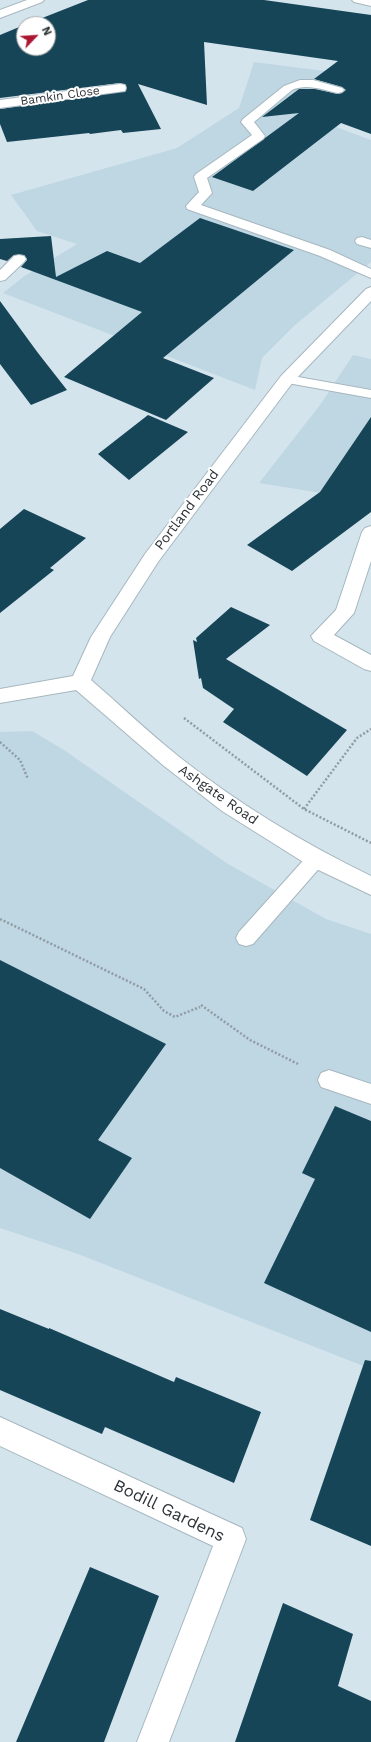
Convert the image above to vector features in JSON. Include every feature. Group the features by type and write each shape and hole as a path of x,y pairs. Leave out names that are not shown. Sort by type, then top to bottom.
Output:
{"street":[{"path":"0,14 38,0"},
{"path":"358,0 371,2"},
{"name":"Bamkin Close","path":"0,104 120,88"},
{"name":"Portland Road","path":"80,682 101,637 151,558 287,379 371,292"},
{"path":"371,532 345,613 322,636 371,664"},
{"path":"0,696 80,682"},
{"name":"Ashgate Road","path":"80,682 171,761 230,805 316,859 371,886"},
{"name":"Bodill Gardens","path":"0,1432 231,1539 153,1742"}],"lane":[{"path":"338,90 305,83 294,84 288,88 247,122 259,136 200,177 206,193 192,206 325,253 371,274"},
{"path":"0,277 19,259"},
{"path":"287,379 371,394"},
{"path":"246,938 316,859"},
{"path":"329,1080 371,1094"}],"path":[{"path":"184,718 304,809 371,843"},
{"path":"304,809 357,738 371,729"},
{"path":"0,742 20,760 28,779"},
{"path":"0,919 144,989 164,1011 175,1017 201,1006 250,1040 329,1080"}],"shaded area":[{"path":"254,62 371,77 371,103 336,127 371,140 371,262 295,325 262,358 255,390 3,293 23,277 77,244 37,231 11,195 177,148 239,108"},
{"path":"353,355 371,359 371,501 259,483 320,405"},
{"path":"32,731 64,750 228,864 326,919 371,934 371,1369 78,1254 0,1228 0,732"}],"building":[{"path":"88,0 264,0 371,15 371,134 341,123 253,191 212,177 299,113 262,117 299,89 315,89 338,94 346,90 342,87 314,79 338,61 204,42 207,105 138,84 161,129 123,133 121,130 7,142 0,124 0,109 126,91 126,85 120,83 0,98 0,35 16,28 16,56 56,56 56,16 47,16"},
{"path":"200,218 294,250 163,358 214,378 166,420 64,377 142,312 21,267 27,260 24,255 14,255 7,261 0,259 0,239 51,236 56,277 107,251 140,263"},
{"path":"0,301 67,390 31,405 0,364"},
{"path":"148,415 188,432 129,480 98,454"},
{"path":"371,417 371,512 292,571 247,545 320,492"},
{"path":"24,509 86,538 50,568 54,570 0,613 0,529"},
{"path":"231,607 270,625 226,659 347,730 307,776 223,722 234,709 203,688 201,678 199,679 193,640 197,642 196,638"},
{"path":"0,960 166,1044 98,1140 132,1158 90,1219 0,1168"},
{"path":"335,1106 371,1121 371,1332 264,1283 315,1179 302,1173"},
{"path":"0,1309 49,1328 174,1382 176,1377 261,1412 234,1483 105,1427 102,1434 0,1390"},
{"path":"365,1360 371,1361 371,1546 310,1520"},
{"path":"90,1567 159,1596 104,1742 16,1742"},
{"path":"283,1603 353,1634 338,1686 371,1701 371,1742 235,1742"}]}
